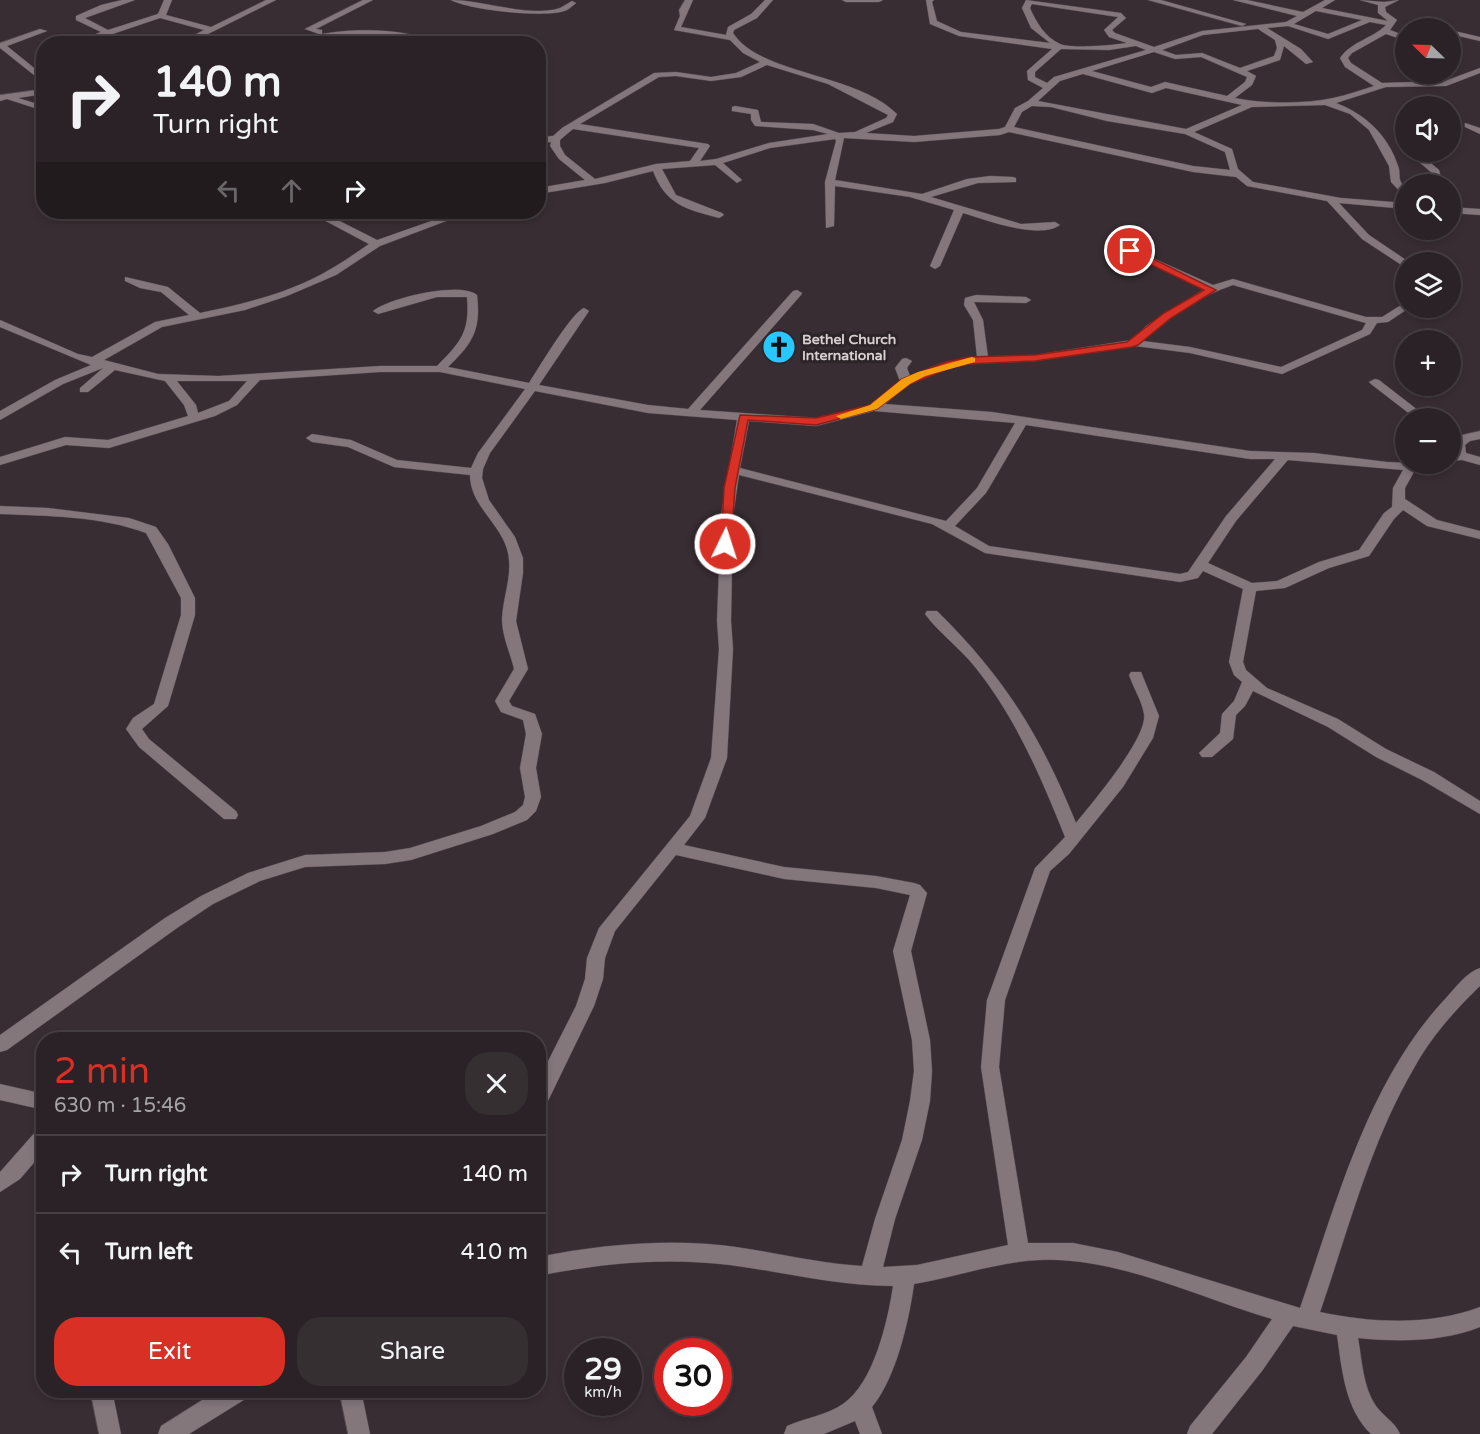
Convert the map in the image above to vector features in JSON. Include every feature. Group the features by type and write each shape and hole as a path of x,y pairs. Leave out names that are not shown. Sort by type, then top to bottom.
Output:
{"street":[{"path":"108,33 79,18 104,7 131,0"},
{"path":"161,15 168,0"},
{"path":"196,36 272,0"},
{"path":"326,34 309,28 369,0"},
{"path":"455,0 550,13 564,10 572,3"},
{"path":"496,6 508,0"},
{"path":"688,0 683,10 684,16 677,28 731,38 738,46 769,61 847,89 893,114 890,120 854,135"},
{"path":"731,38 731,29 754,16 769,0"},
{"path":"846,0 879,0"},
{"path":"930,0 928,2 933,22 948,31 1059,47 1109,48 1139,43"},
{"path":"1059,47 1034,26 1026,8 1030,0 1121,15 1122,18 1111,26 1108,32 1178,58 1202,55 1252,76 1252,80 1228,99"},
{"path":"1152,0 1254,26 1305,56 1309,62"},
{"path":"1237,0 1263,3 1305,15"},
{"path":"1288,24 1331,0"},
{"path":"1364,0 1382,4 1395,0"},
{"path":"1307,3 1389,28 1395,32"},
{"path":"1380,86 1348,65 1344,58 1347,52 1389,28 1392,18 1381,11 1382,4"},
{"path":"99,36 161,15 176,22 211,29"},
{"path":"1009,129 1018,110 1031,103 1046,86 1056,79 1202,33 1288,24 1328,37 1367,21"},
{"path":"36,74 1,45 43,31"},
{"path":"311,36 326,34 398,36"},
{"path":"1461,35 1480,39"},
{"path":"1241,70 1277,58 1281,48 1279,40"},
{"path":"1461,43 1480,45"},
{"path":"1046,86 1031,78 1031,71 1059,47"},
{"path":"546,140 556,140 573,126 657,75 711,78 738,75 769,61"},
{"path":"1081,71 1152,90 1165,85 1251,104 1326,102 1380,86 1446,83 1480,70"},
{"path":"4,98 36,92"},
{"path":"4,98 36,107"},
{"path":"1326,102 1353,112 1373,129 1394,166 1395,174"},
{"path":"1031,103 1051,104 1107,118 1187,132 1229,151 1237,174"},
{"path":"1187,132 1251,104"},
{"path":"735,109 755,112 755,120 758,124 815,129 837,136 841,140 830,182 829,226"},
{"path":"1468,125 1480,130"},
{"path":"573,126 705,146 694,163"},
{"path":"546,190 593,182 656,167 717,162 769,146 837,136 929,138 1000,132 1009,129 1184,167 1237,174 1250,184 1331,200 1395,205"},
{"path":"556,140 555,146 562,157 593,182"},
{"path":"717,162 737,180"},
{"path":"1424,162 1436,174"},
{"path":"656,167 668,195 687,206 719,215"},
{"path":"923,197 940,189 984,178 1013,180"},
{"path":"830,182 923,197 959,210 1021,227 1055,225"},
{"path":"1331,200 1346,219 1379,249 1395,259"},
{"path":"935,266 959,210"},
{"path":"1461,210 1480,212"},
{"path":"329,219 376,244"},
{"path":"0,416 59,382 102,364 159,324 245,307 283,294 332,273 376,244 446,219"},
{"path":"1130,251 1212,290"},
{"path":"129,279 144,286 164,289 196,315"},
{"path":"1135,343 1168,315 1212,290 1225,284 1239,282 1339,313 1373,320 1384,320 1395,312"},
{"path":"378,311 433,294 460,292 472,295 475,321 466,339 440,369"},
{"path":"692,412 797,293"},
{"path":"982,360 978,320 969,306 969,300 976,298 1026,300"},
{"path":"0,1045 171,923 207,900 254,877 305,861 385,858 411,854 487,830 521,816 530,807 533,797 528,768 533,725 530,717 506,709 502,701 521,669 509,622 517,561 512,540 482,497 477,472 489,446 512,418 584,310"},
{"path":"874,407 906,382 946,365 982,360 1035,358 1135,343 1190,350 1282,371 1366,332 1373,320"},
{"path":"3,328 102,364 169,378 256,378 349,370 440,369 483,375 531,387 648,409 816,422 874,407 1022,420 1197,448 1283,458 1314,457 1395,465"},
{"path":"906,361 901,374 906,382"},
{"path":"84,390 102,364"},
{"path":"169,378 190,405 194,418"},
{"path":"0,461 65,441 109,444 194,418 233,403 256,378"},
{"path":"1375,382 1409,408"},
{"path":"546,1085 585,1006 594,979 596,957 608,928 697,818 719,758 726,649 725,544 730,488 744,417"},
{"path":"948,526 993,473 1022,420"},
{"path":"1461,443 1466,438 1480,435"},
{"path":"312,438 351,444 394,463 477,472"},
{"path":"1461,452 1480,460"},
{"path":"734,470 948,526 985,549 1112,570 1180,578 1191,576 1201,565 1231,519 1283,458"},
{"path":"1201,565 1250,587 1280,585 1324,566 1364,554 1400,502 1399,488 1407,474"},
{"path":"1400,502 1432,523 1480,535"},
{"path":"0,510 48,512 129,522 151,530 174,566 188,598 188,615 161,706 138,722 134,729 144,743 230,815"},
{"path":"1250,587 1236,662 1239,672 1250,682 1278,699 1333,723 1381,753 1428,776 1480,808"},
{"path":"932,614 979,663 1007,700 1047,771 1073,837"},
{"path":"1020,1252 1012,1216 990,1067 996,1000 1042,868 1073,837 1117,783 1150,726 1152,716 1136,675"},
{"path":"1207,753 1228,735 1229,714 1240,703 1250,682"},
{"path":"671,848 784,873 876,882 914,889 919,893 902,951 921,1040 923,1071 920,1101 912,1140 885,1220 870,1276"},
{"path":"1198,1434 1254,1364 1298,1316 1401,1073 1453,1000 1480,975"},
{"path":"0,1092 36,1100"},
{"path":"0,1183 13,1173 36,1146"},
{"path":"546,1266 638,1254 669,1253 727,1256 854,1276 905,1276 1020,1252 1071,1251 1127,1262 1251,1304 1346,1328 1407,1332 1466,1323 1480,1317"},
{"path":"795,1434 810,1426 832,1420 860,1405 880,1369 903,1300 905,1276"},
{"path":"1346,1328 1358,1394 1365,1413 1372,1422 1389,1434"},
{"path":"103,1398 110,1434"},
{"path":"169,1434 226,1398"},
{"path":"352,1398 359,1434"},
{"path":"860,1405 872,1434"}],"slow traffic":[{"path":"841,416 874,407 906,382 922,374 946,365 972,360"}],"place":[{"name":"Bethel Church International","path":"779,347"}],"route":[{"path":"725,544 730,488 744,417 816,422 874,407 906,382 946,365 969,360 1035,358 1128,345 1135,343 1168,315 1212,290 1130,251"}]}
